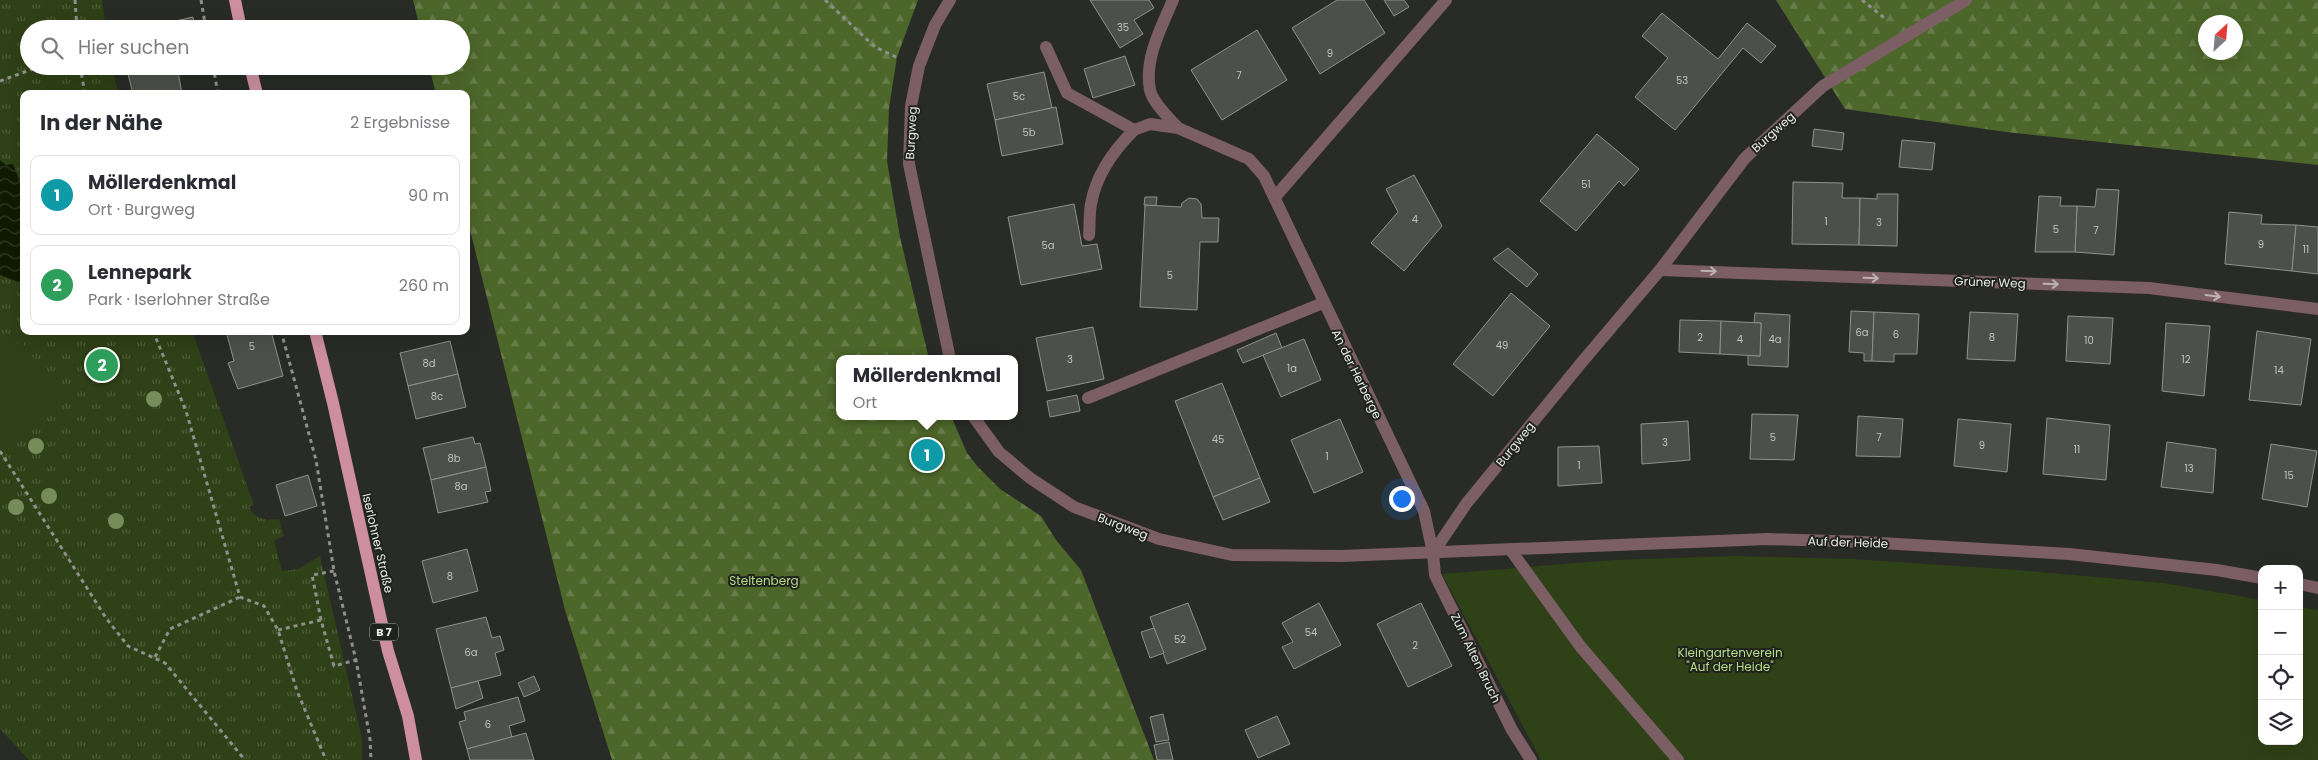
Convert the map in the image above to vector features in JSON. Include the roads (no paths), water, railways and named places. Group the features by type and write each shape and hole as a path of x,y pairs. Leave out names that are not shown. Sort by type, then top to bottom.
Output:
{"main road":[{"path":"235,0 238,20"},
{"path":"252,75 256,90"},
{"name":"Iserlohner Straße","path":"316,335 388,651 408,716 416,760"}],"street":[{"name":"Burgweg","path":"949,355 909,164 912,106 919,66 936,25 950,0"},
{"path":"1173,0 1152,54 1149,72 1150,92 1165,114 1178,128"},
{"path":"1275,197 1446,0"},
{"name":"Burgweg","path":"976,420 999,452 1030,478 1074,506 1160,539 1232,555 1341,556 1432,553 1466,504 1660,270 1745,158 1823,86 1966,0"},
{"path":"1046,47 1067,92 1134,130 1117,147 1102,172 1091,204 1089,235"},
{"name":"An der Herberge","path":"1134,130 1150,124 1178,128 1249,159 1264,176 1424,511 1432,553"},
{"name":"Grüner Weg","path":"1660,270 2149,288 2318,308"},
{"path":"1088,398 1323,303"},
{"name":"Auf der Heide","path":"1432,553 1767,538 2069,554 2217,570 2258,577"},
{"path":"1510,549 1580,646 1678,760"},
{"name":"Zum Alten Bruch","path":"1432,553 1435,576 1512,730 1531,760"},
{"path":"2303,585 2318,588"}],"water":[{"path":"0,160 6,165 13,164 20,182 20,282 0,275"}],"place":[{"name":"Lennepark","path":"102,365"},
{"name":"Möllerdenkmal","path":"927,455"}],"park label":[{"name":"Steltenberg","path":"764,580"},
{"name":"Kleingartenverein \"Auf der Heide\"","path":"1730,659"}]}
